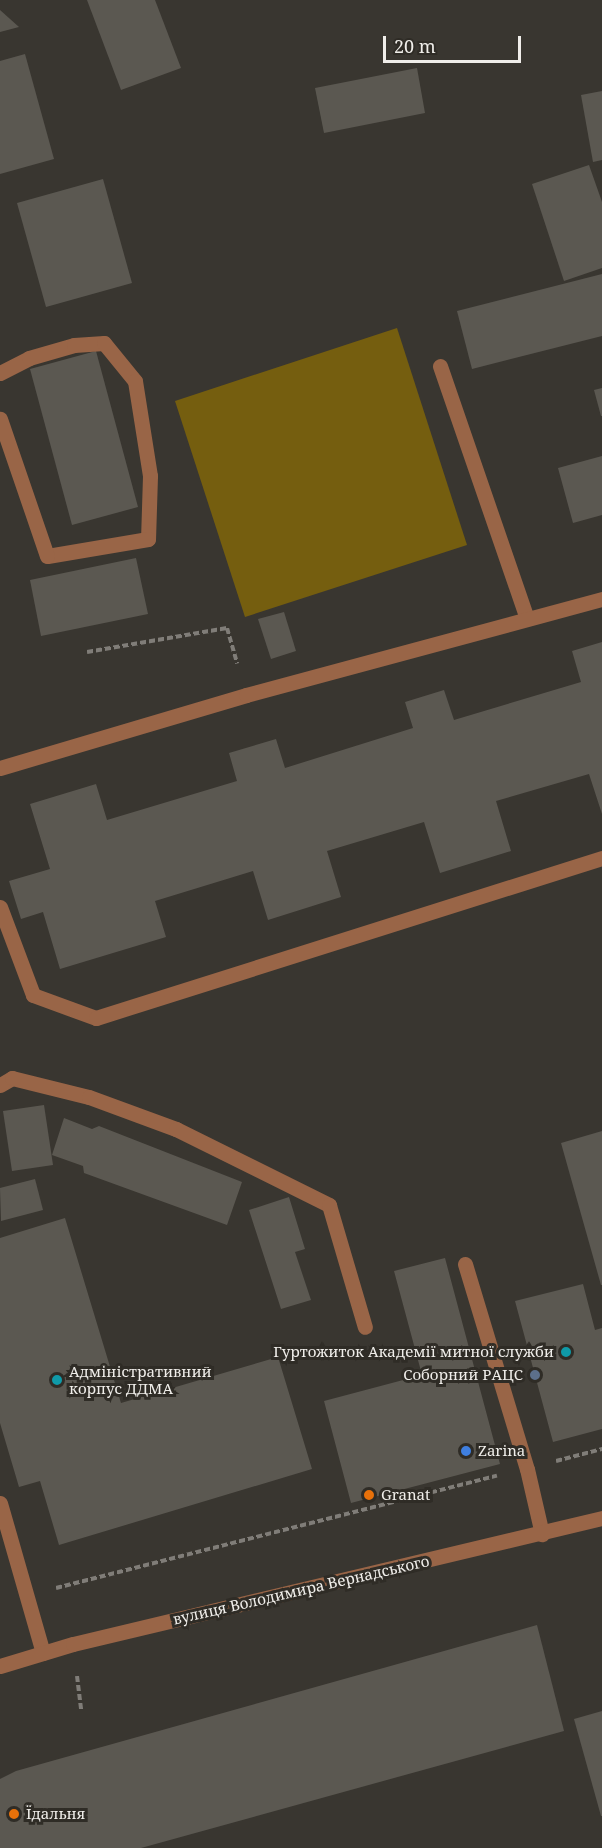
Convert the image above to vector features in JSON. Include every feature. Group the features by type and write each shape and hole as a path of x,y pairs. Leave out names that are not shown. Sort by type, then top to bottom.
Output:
{"street":[{"path":"0,373 29,358 74,345 104,343 135,381 150,476 148,539 47,556 0,419"},
{"path":"440,366 527,618"},
{"path":"0,768 527,618 602,599"},
{"path":"0,907 33,995 96,1018 602,858"},
{"path":"0,1085 12,1078 100,1101 176,1129 329,1204 365,1327"},
{"path":"465,1264 527,1469 542,1534"},
{"path":"0,1503 44,1653"},
{"name":"вулиця Володимира Вернадського","path":"0,1666 44,1653 602,1518"}],"path":[{"path":"87,652 227,628"},
{"path":"27,1594 602,1449"}],"shaded area":[{"path":"397,328 467,545 245,617 175,401"}],"building":[{"path":"87,0 155,0 181,68 121,90"},
{"path":"0,10 19,27 0,32"},
{"path":"25,54 54,159 0,174 0,61"},
{"path":"417,68 425,113 324,133 315,88"},
{"path":"602,91 602,160 593,162 581,95"},
{"path":"589,165 602,202 602,268 564,281 532,184"},
{"path":"103,179 132,283 46,307 17,203"},
{"path":"602,274 602,336 472,369 457,311"},
{"path":"96,351 138,507 72,525 30,369"},
{"path":"602,388 602,416 601,416 594,390"},
{"path":"602,456 602,515 573,523 558,468"},
{"path":"136,558 148,614 41,636 30,580"},
{"path":"284,612 296,651 271,659 258,619"},
{"path":"602,642 602,814 589,774 496,801 511,851 440,873 424,822 327,851 341,897 268,920 253,871 155,901 166,937 60,969 43,912 21,919 9,881 50,869 30,804 96,784 107,820 237,781 229,753 276,739 285,768 413,728 405,702 444,690 454,720 581,682 572,651"},
{"path":"44,1105 53,1165 12,1171 3,1111"},
{"path":"64,1118 92,1129 99,1126 242,1182 227,1225 84,1173 83,1166 52,1155"},
{"path":"602,1131 602,1285 601,1285 561,1143"},
{"path":"35,1179 43,1210 1,1221 0,1188"},
{"path":"289,1197 305,1249 295,1252 311,1300 281,1309 249,1210"},
{"name":"Адміністративний корпус ДДМА","path":"65,1218 121,1403 278,1357 312,1469 59,1545 40,1481 19,1487 0,1423 0,1238"},
{"path":"445,1258 500,1464 351,1503 324,1401 422,1375 394,1271"},
{"name":"Гуртожиток Академії митної служби","path":"583,1284 595,1330 602,1328 602,1429 553,1442 515,1301"},
{"path":"537,1625 564,1731 141,1848 0,1848 0,1779 16,1771"},
{"path":"602,1711 602,1816 601,1816 574,1719"}],"place":[{"name":"Гуртожиток Академії митної служби","path":"566,1352"},
{"name":"Соборний РАЦС","path":"535,1375"},
{"name":"Адміністративний корпус ДДМА","path":"57,1380"},
{"name":"Zarina","path":"466,1451"},
{"name":"Granat","path":"369,1495"},
{"name":"Їдальня","path":"14,1814"}]}
